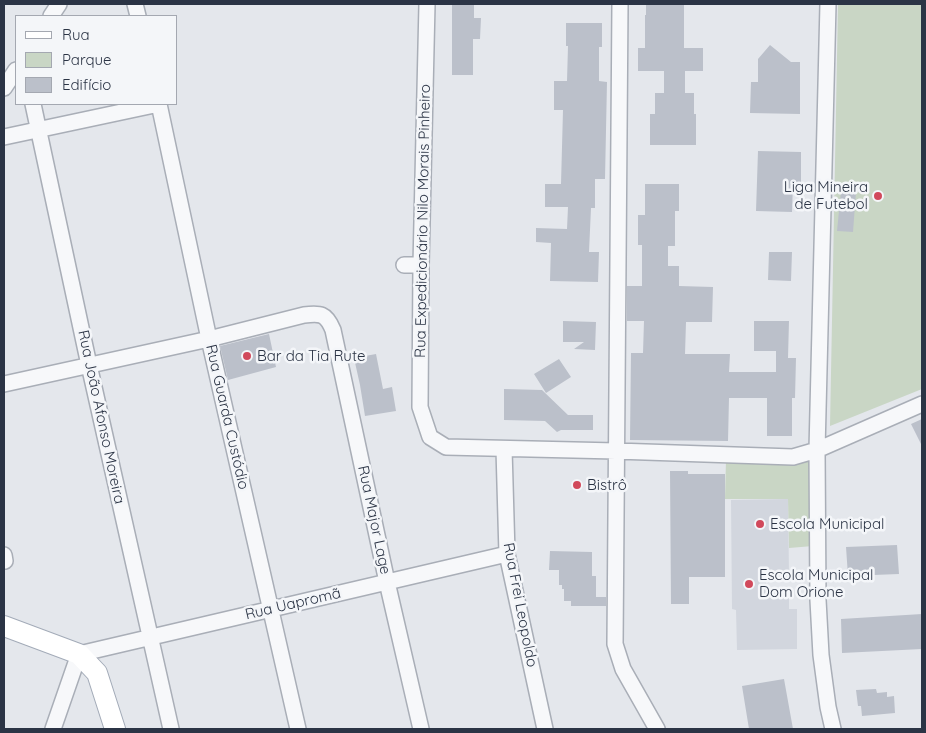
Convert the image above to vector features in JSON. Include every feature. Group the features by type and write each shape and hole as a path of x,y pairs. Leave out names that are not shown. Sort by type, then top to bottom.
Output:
{"main road":[{"path":"4,626 79,654 96,673 114,729"}],"street":[{"path":"52,15 59,4"},
{"name":"Rua Expedicionário Nilo Morais Pinheiro","path":"427,4 420,407 430,437 446,447 504,449"},
{"path":"620,4 615,644 623,669 657,729"},
{"path":"828,4 817,450 818,600 821,655 833,729"},
{"path":"4,88 15,72"},
{"name":"Rua João Afonso Moreira","path":"33,105 89,365 171,729"},
{"path":"4,137 154,105"},
{"name":"Rua Guarda Custódio","path":"159,105 209,340 298,729"},
{"path":"404,265 421,265"},
{"name":"Rua Major Lage","path":"209,340 304,315 322,315 329,320 421,729"},
{"path":"4,384 209,340"},
{"path":"504,449 793,457 817,450 922,404"},
{"name":"Rua Frei Leopoldo","path":"504,449 507,554 545,729"},
{"name":"Rua Uapromã","path":"79,654 507,554"},
{"path":"53,729 79,654"}],"shaded area":[{"path":"788,499 789,575 766,575 766,593 789,594 789,609 797,609 797,649 737,650 736,610 732,609 731,500"}],"green space":[{"name":"Liga Mineira de Futebol","path":"838,4 922,4 922,389 830,426"},
{"path":"816,453 813,546 789,548 788,499 725,499 726,460"}],"building":[{"path":"452,4 474,4 474,18 481,18 480,39 473,39 473,75 452,75"},
{"path":"646,4 684,4 684,48 703,48 703,71 685,71 685,93 694,93 696,145 650,145 650,114 655,114 655,93 664,93 664,71 638,71 638,48 645,48"},
{"path":"566,23 602,23 602,47 599,47 599,81 607,82 605,179 595,179 595,208 591,208 589,252 599,252 598,282 550,281 551,243 536,242 536,228 567,229 568,207 545,207 545,184 561,184 563,110 554,110 554,81 567,81 568,46 566,46"},
{"path":"770,45 791,62 800,62 800,114 750,113 751,82 758,82 758,59"},
{"path":"758,151 801,152 801,183 793,183 792,212 756,211"},
{"path":"645,184 679,184 679,211 675,211 675,246 668,246 668,266 679,266 679,286 713,287 712,322 686,322 685,354 730,354 729,372 776,372 776,351 754,351 754,321 789,321 788,358 796,358 795,398 792,398 792,436 767,436 767,398 729,398 728,441 630,440 631,353 643,353 644,321 627,321 627,286 642,286 642,245 638,245 638,215 645,215"},
{"path":"841,191 856,192 853,232 837,231"},
{"path":"769,252 792,252 791,281 768,280"},
{"path":"563,321 596,322 595,350 574,349 584,342 563,342"},
{"name":"Bar da Tia Rute","path":"269,334 276,367 228,380 220,346"},
{"path":"376,354 383,389 392,387 396,411 365,416 354,358"},
{"path":"559,359 571,377 546,393 534,374"},
{"path":"504,389 542,390 568,415 593,415 593,430 561,430 557,432 545,421 504,420"},
{"path":"922,419 922,446 911,424"},
{"path":"670,471 688,471 688,474 725,474 725,577 689,577 689,604 671,604"},
{"path":"897,545 899,574 848,576 846,547"},
{"path":"550,551 592,552 592,576 596,576 596,597 606,597 606,606 571,606 571,601 564,601 564,589 562,589 562,585 559,585 559,570 549,570"},
{"path":"922,614 922,649 842,653 841,619"},
{"path":"784,679 793,729 749,729 742,686"},
{"path":"876,689 877,693 887,692 887,697 894,696 895,713 862,716 861,706 858,706 856,690"}],"place":[{"name":"Liga Mineira de Futebol","path":"878,196"},
{"name":"Bar da Tia Rute","path":"247,356"},
{"name":"Bistrô","path":"577,485"},
{"name":"Escola Municipal","path":"760,524"},
{"name":"Escola Municipal Dom Orione","path":"749,584"}]}
